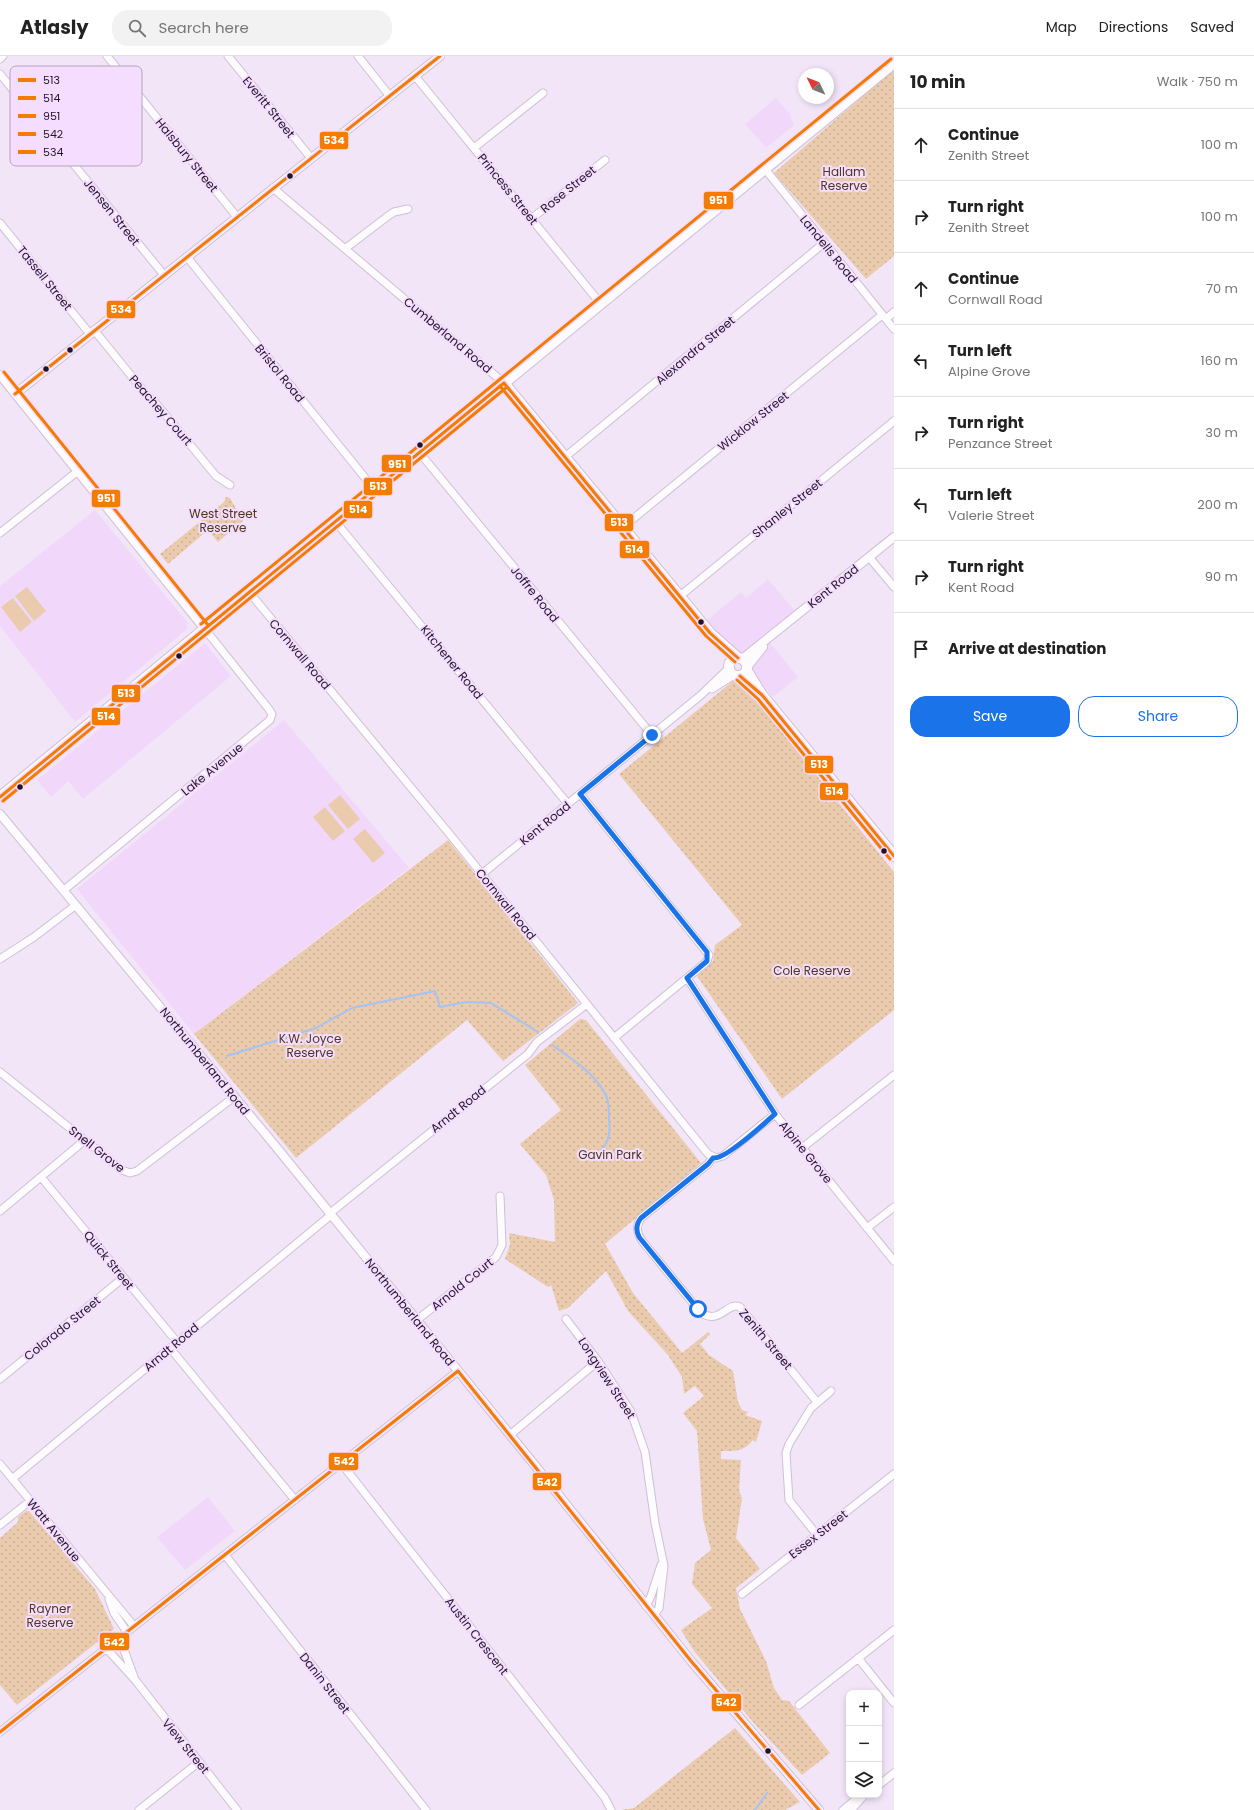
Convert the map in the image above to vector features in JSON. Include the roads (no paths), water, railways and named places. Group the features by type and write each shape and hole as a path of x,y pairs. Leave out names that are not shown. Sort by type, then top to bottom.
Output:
{"main road":[{"path":"0,797 894,63"},
{"name":"Cumberland Road","path":"504,383 894,856"}],"street":[{"path":"0,59 3,56"},
{"name":"Halsbury Street","path":"107,56 115,66"},
{"name":"Everitt Street","path":"228,56 311,158"},
{"path":"358,56 389,95"},
{"path":"15,394 389,95 440,56"},
{"name":"Jensen Street","path":"0,74 10,86"},
{"name":"Princess Street","path":"415,76 600,303"},
{"path":"474,148 543,93"},
{"name":"Halsbury Street","path":"142,99 237,217"},
{"name":"Rose Street","path":"531,219 605,160"},
{"name":"Jensen Street","path":"75,166 164,275"},
{"name":"Landells Road","path":"765,169 894,329"},
{"name":"Cumberland Road","path":"273,188 346,248 504,383"},
{"path":"346,248 394,212 408,209"},
{"name":"Tassell Street","path":"0,223 92,332"},
{"name":"Alexandra Street","path":"566,457 824,242"},
{"name":"Bristol Road","path":"187,257 374,489"},
{"name":"Wicklow Street","path":"623,527 884,317 894,312"},
{"name":"Peachey Court","path":"92,332 146,394 155,402 216,476 230,486"},
{"path":"0,375 204,628"},
{"name":"Shanley Street","path":"680,596 894,420"},
{"name":"Joffre Road","path":"419,452 652,735"},
{"path":"0,534 78,471"},
{"name":"Kitchener Road","path":"335,521 568,804"},
{"name":"Kent Road","path":"482,874 701,695 738,667 773,635 894,537"},
{"path":"869,557 894,587"},
{"name":"Cornwall Road","path":"249,592 482,874 705,1151 713,1158"},
{"name":"Lake Avenue","path":"64,890 270,720 272,714 268,708 204,628"},
{"path":"580,794 705,948 709,955 707,961 614,1038"},
{"name":"Northumberland Road","path":"0,814 417,1320 691,1661 819,1810"},
{"path":"0,959 34,937 76,905"},
{"name":"Alpine Grove","path":"687,978 775,1114 894,1260"},
{"name":"Arndt Road","path":"12,1479 330,1214 528,1054 537,1042 586,1004"},
{"name":"Snell Grove","path":"0,1072 126,1173 133,1173 234,1097"},
{"path":"802,1148 894,1075"},
{"path":"713,1158 719,1158 728,1153 775,1114"},
{"path":"0,1211 85,1140"},
{"name":"Zenith Street","path":"713,1158 708,1164 641,1218 637,1224 637,1233 701,1313 715,1317 731,1307 740,1307 817,1402"},
{"name":"Quick Street","path":"41,1177 177,1342"},
{"name":"Arnold Court","path":"417,1320 496,1257 502,1245 500,1196"},
{"path":"867,1228 894,1206"},
{"name":"Colorado Street","path":"0,1379 123,1278"},
{"name":"Longview Street","path":"566,1319 598,1360 630,1412 641,1440 649,1467 665,1571 659,1608 654,1615"},
{"path":"170,1348 295,1500"},
{"path":"510,1435 598,1360"},
{"path":"0,1732 458,1371"},
{"path":"817,1535 789,1500 786,1453 796,1431 811,1408 832,1391"},
{"name":"Austin Crescent","path":"341,1463 602,1794 611,1810"},
{"name":"Watt Avenue","path":"0,1464 134,1626"},
{"name":"Essex Street","path":"742,1594 894,1474"},
{"path":"0,1525 30,1501"},
{"name":"Danin Street","path":"225,1555 426,1810"},
{"name":"Longview Street","path":"646,1606 660,1573 662,1559"},
{"name":"Watt Avenue","path":"108,1596 114,1613 127,1632"},
{"path":"799,1705 894,1630"},
{"name":"View Street","path":"117,1640 124,1650 136,1681"},
{"name":"View Street","path":"106,1648 136,1681 237,1810"},
{"path":"858,1658 894,1703"},
{"path":"139,1810 200,1762"},
{"path":"882,1783 894,1773"},
{"path":"843,1810 860,1798"},
{"path":"851,1810 862,1798"}],"waterway":[{"path":"227,1056 316,1028 352,1008 435,991 440,1007 466,1002 491,1003 538,1032"},
{"path":"552,1045 590,1074 603,1089 607,1098 610,1125 609,1136 603,1149 594,1157"},
{"path":"755,1810 767,1793"}],"park label":[{"name":"Hallam Reserve","path":"844,178"},
{"name":"West Street Reserve","path":"223,520"},
{"name":"Cole Reserve","path":"812,970"},
{"name":"K.W. Joyce Reserve","path":"310,1045"},
{"name":"Gavin Park","path":"610,1154"},
{"name":"Rayner Reserve","path":"50,1615"}]}
